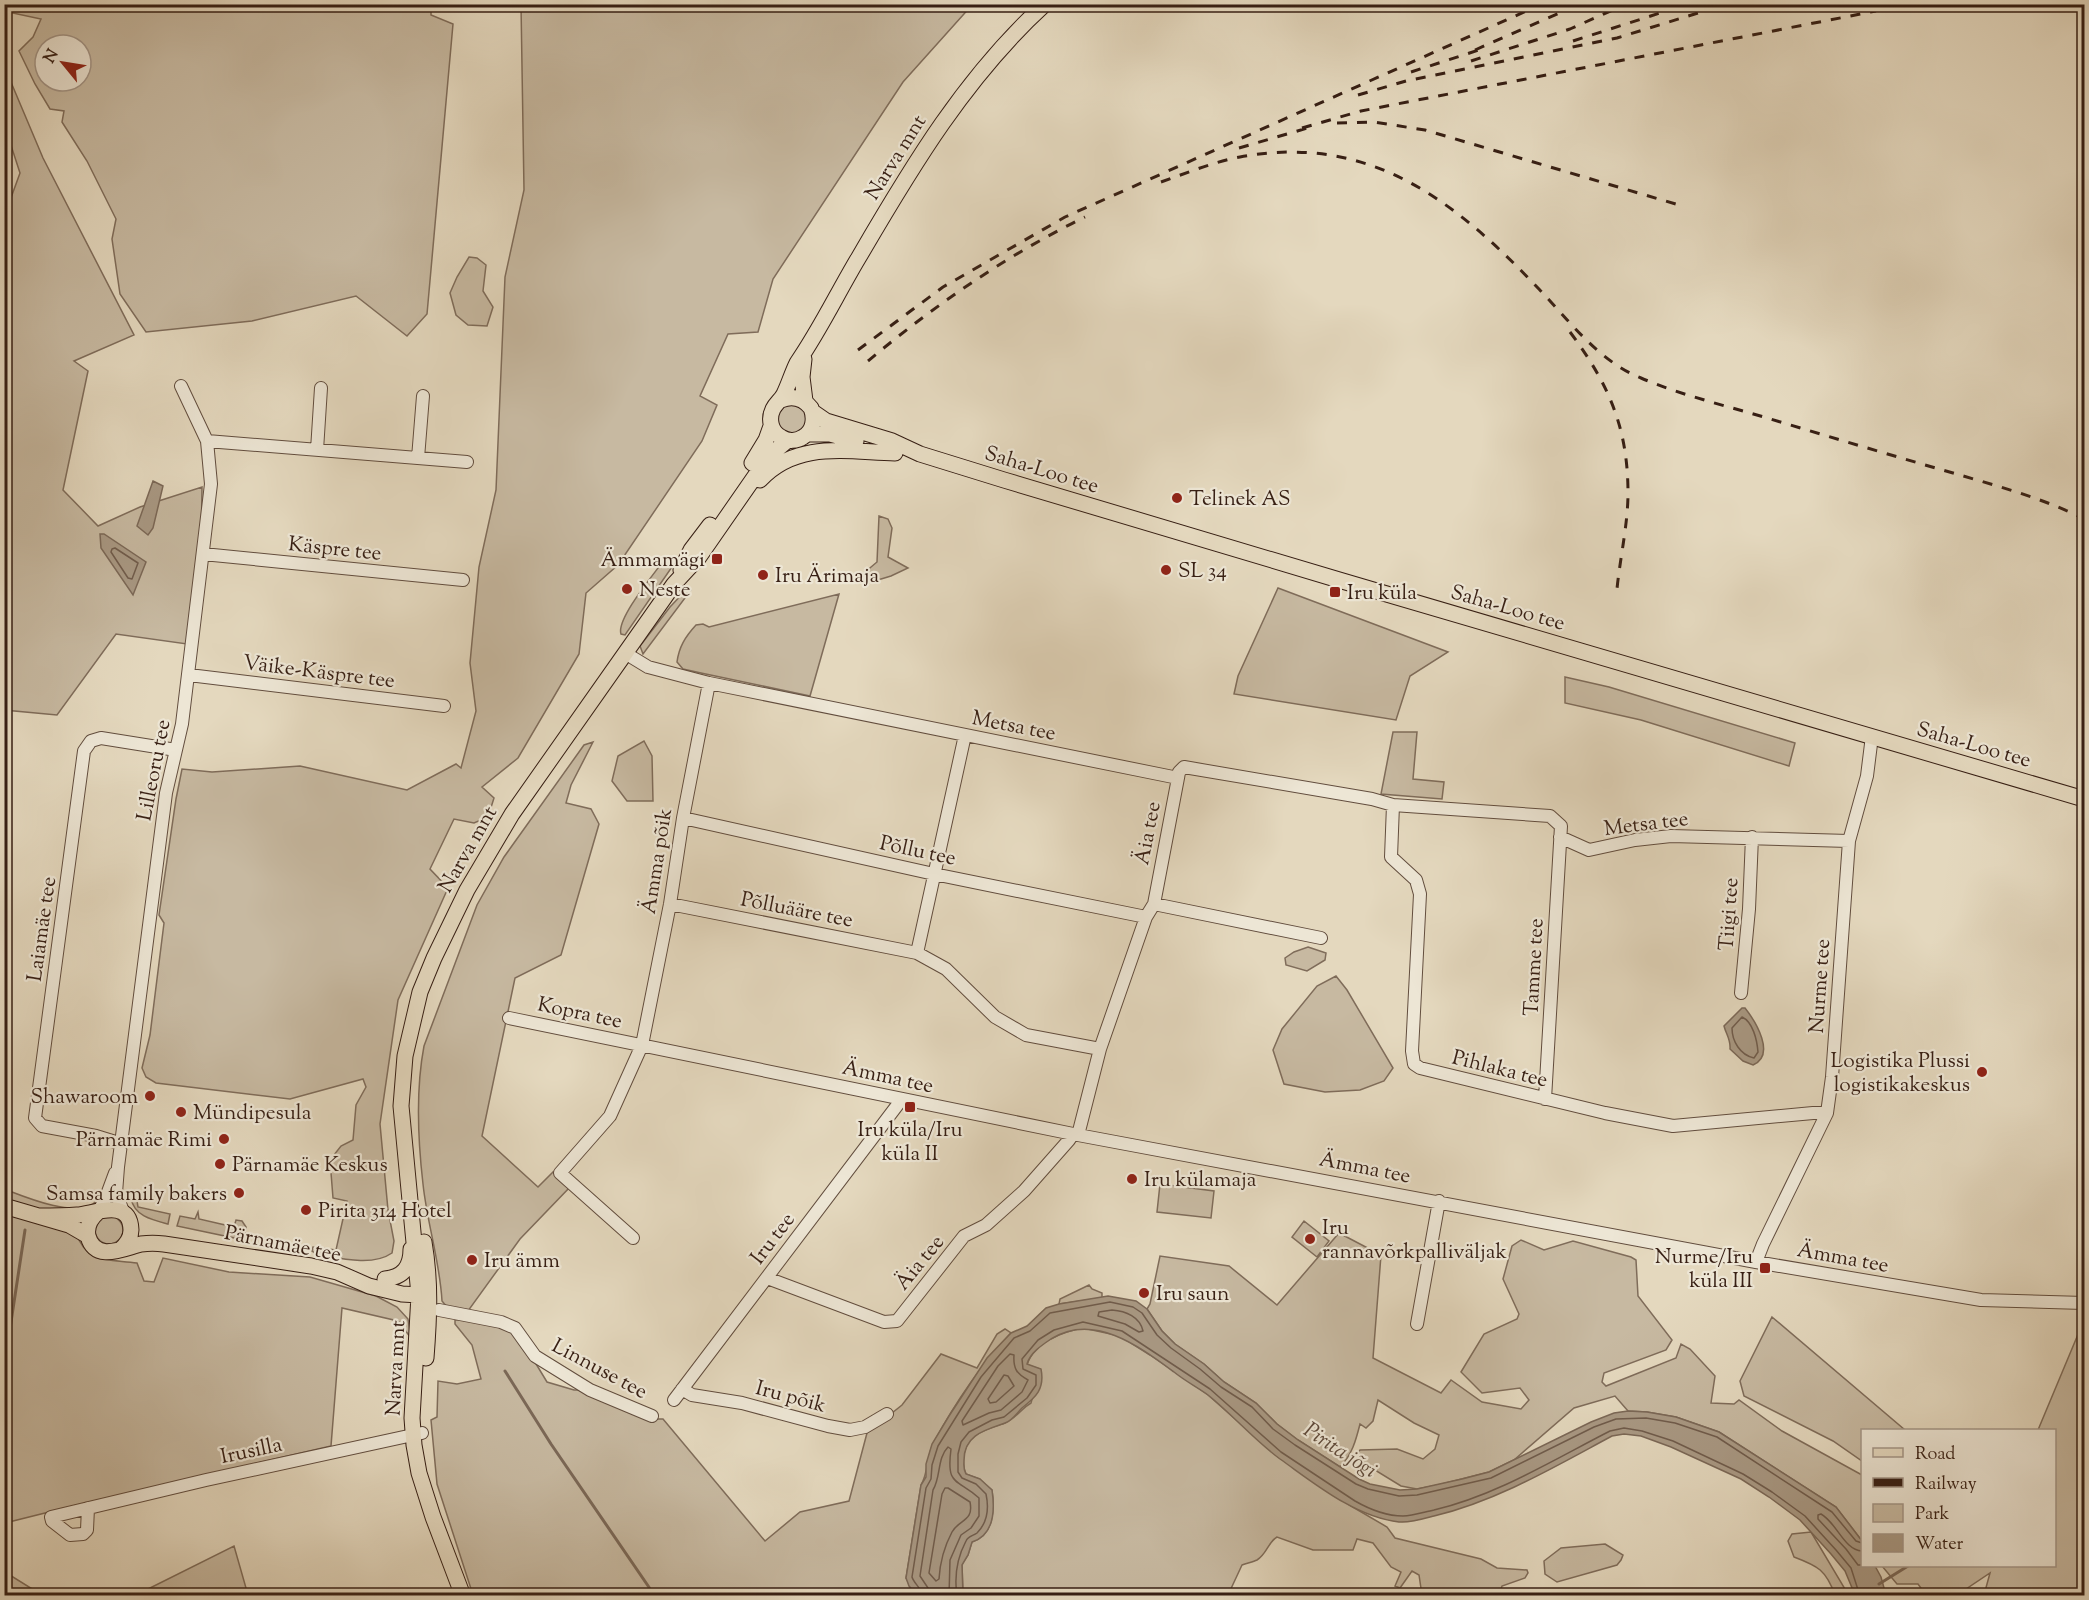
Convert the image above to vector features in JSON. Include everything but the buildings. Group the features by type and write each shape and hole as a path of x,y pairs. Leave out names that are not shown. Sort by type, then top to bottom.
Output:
{"main road":[{"name":"Narva mnt","path":"674,584 691,550 728,501 762,449 771,426 773,409 781,400 796,363 806,350 926,145 990,60 1045,4"},
{"name":"Narva mnt","path":"463,1596 419,1473 417,1340 429,1304 412,1225 401,1106 403,1071 418,1002 434,958 467,890 512,814 624,653 674,584 699,557 769,456 788,440 797,440 807,434 813,424 802,377 806,350"},
{"path":"781,400 793,397 809,407"},
{"name":"Saha-Loo tee","path":"809,407 826,421 892,441 920,454 1339,580 2085,799"},
{"path":"771,426 779,436 788,440"},
{"name":"Saha-Loo tee","path":"807,434 830,434 895,453 920,454"},
{"path":"723,523 768,472 795,456 824,450 895,453"},
{"name":"Narva mnt","path":"409,1177 421,1225 429,1272 429,1304 418,1434"},
{"path":"4,1206 69,1225 88,1236 100,1251 120,1250 129,1240 133,1225"},
{"path":"38,1216 76,1215 107,1209 116,1210 133,1225 216,1251"},
{"path":"88,1236 89,1222 98,1212"},
{"path":"385,1279 396,1278 409,1265 412,1225"},
{"name":"Pärnamäe tee","path":"120,1250 150,1243 172,1245 337,1272 369,1286 402,1294 429,1304"},
{"path":"337,1272 404,1283 412,1287 429,1304"},
{"path":"369,1286 400,1301 407,1307 415,1322 417,1340"}],"street":[{"name":"Lilleoru tee","path":"133,1225 116,1193 118,1167 166,793 182,724 189,675 211,484 207,441 181,386"},
{"path":"317,450 321,388"},
{"path":"418,458 423,396"},
{"path":"207,441 467,462"},
{"name":"Käspre tee","path":"203,554 463,580"},
{"name":"Metsa tee","path":"624,653 648,668 709,683 1178,778"},
{"name":"Väike-Käspre tee","path":"189,675 444,706"},
{"name":"Ämma põik","path":"633,1238 560,1173 610,1116 642,1045 670,904 683,818 709,683"},
{"path":"917,953 965,735"},
{"name":"Nurme tee","path":"1756,1262 1827,1113 1832,1077 1849,841 1867,776 1872,736"},
{"name":"Laiamäe tee","path":"122,1144 96,1136 42,1126 35,1118 83,763 87,745 101,738 176,750"},
{"path":"1178,778 1179,772 1184,767 1372,799 1393,806 1550,816 1560,826 1560,837"},
{"name":"Äia tee","path":"767,1278 884,1322 897,1321 964,1236 986,1225 1024,1191 1075,1134 1100,1049 1146,917 1154,904 1178,778"},
{"name":"Pihlaka tee","path":"1393,806 1391,857 1416,880 1420,894 1412,1051 1414,1064 1420,1068 1545,1099 1673,1126 1827,1113"},
{"name":"Põllu tee","path":"683,818 934,874 1146,917"},
{"name":"Metsa tee","path":"1560,837 1589,850 1635,840 1671,836 1849,841"},
{"name":"Tamme tee","path":"1545,1099 1560,837"},
{"name":"Tiigi tee","path":"1741,993 1749,909 1752,837"},
{"name":"Põlluääre tee","path":"670,904 917,953 946,969 995,1017 1026,1035 1100,1049"},
{"path":"1154,904 1320,938"},
{"name":"Kopra tee","path":"509,1018 642,1045"},
{"name":"Ämma tee","path":"642,1045 1075,1134 1756,1262 1981,1300 2084,1302"},
{"name":"Iru tee","path":"674,1400 902,1099"},
{"name":"Lilleoru tee","path":"98,1212 118,1167"},
{"path":"1418,1324 1439,1201"},
{"name":"Linnuse tee","path":"429,1304 501,1322 515,1328 535,1356 590,1390 652,1416"},
{"name":"Iru põik","path":"682,1389 692,1395 742,1403 850,1430 865,1427 887,1414"},
{"name":"Irusilla","path":"88,1508 418,1434"}],"green space":[{"path":"12,5 431,5 431,15 453,24 427,314 407,336 356,296 252,321 146,332 120,294 112,239 116,219 87,161 62,122 64,111 50,109 40,93 93,93 93,33 35,33 41,19 8,12"},
{"path":"521,5 972,5 903,82 773,279 758,332 728,334 700,396 717,405 702,441 618,565 586,593 579,654 518,758 482,787 494,798 488,817 474,823 454,819 430,869 448,888 398,1000 380,1124 388,1210 394,1241 392,1253 375,1260 345,1259 316,1254 312,1251 313,1247 336,1250 347,1201 333,1198 330,1160 341,1146 353,1140 356,1105 366,1087 363,1079 290,1099 156,1083 146,1077 142,1068 150,1035 164,923 159,915 182,769 212,772 300,766 407,790 456,764 461,768 476,711 470,663 479,567 496,490 505,277 524,190"},
{"path":"33,37 33,80 19,51"},
{"path":"5,68 43,158 134,335 74,361 88,371 63,490 98,526 140,507 202,487 201,556 187,644 116,634 57,715 4,710 4,217 20,173 5,127"},
{"path":"469,257 477,258 486,265 483,291 493,307 487,326 468,325 456,315 450,293"},
{"path":"792,404 798,405 806,413 806,425 798,433 792,434 786,433 778,425 777,419 778,413 786,405"},
{"path":"879,516 888,519 892,528 888,557 908,568 868,583 858,578 877,562"},
{"path":"664,560 674,561 674,564 625,635 621,634 624,618 630,608"},
{"path":"688,588 691,590 643,654 640,646"},
{"path":"1278,588 1448,652 1410,676 1396,720 1234,694 1238,676"},
{"path":"839,594 810,696 683,669 677,662 683,642 696,625 703,624 709,627"},
{"path":"1565,677 1609,687 1795,743 1789,766 1641,720 1565,703"},
{"path":"1393,732 1417,732 1413,779 1444,782 1442,799 1381,794"},
{"path":"644,741 652,756 653,801 627,801 612,781 618,756"},
{"path":"593,742 571,785 566,803 591,809 599,824 561,955 515,978 482,1136 538,1187 553,1172 570,1187 520,1239 468,1311 447,1307 442,1301 421,1167 419,1097 424,1046 477,905 504,857 584,745"},
{"path":"1308,947 1326,953 1325,960 1307,971 1286,965 1285,958"},
{"path":"1336,976 1347,990 1393,1068 1384,1081 1360,1090 1325,1092 1284,1084 1273,1050 1282,1029 1317,986"},
{"path":"1160,1184 1214,1191 1211,1218 1157,1212"},
{"path":"4,1189 48,1204 73,1208 93,1204 102,1193 95,1207 61,1212 28,1207 5,1198"},
{"path":"131,1198 137,1201 138,1207 170,1214 168,1224 150,1219 140,1213"},
{"path":"198,1212 199,1219 234,1227 236,1220 242,1221 246,1227 244,1240 177,1226 180,1216 195,1219"},
{"path":"5,1214 76,1233 86,1250 92,1255 108,1260 137,1263 144,1281 154,1282 163,1258 229,1272 310,1277 376,1296 397,1307 408,1319 411,1338 398,1321 342,1308 331,1446 5,1523"},
{"path":"109,1216 119,1220 123,1230 119,1240 109,1244 99,1240 95,1230 99,1220"},
{"name":"Iru rannavõrkpalliväljak","path":"1304,1221 1329,1241 1317,1257 1292,1237"},
{"path":"1339,1233 1381,1255 1373,1358 1441,1393 1451,1380 1482,1402 1521,1409 1529,1400 1520,1388 1482,1393 1461,1372 1484,1334 1517,1319 1519,1314 1503,1279 1512,1246 1521,1240 1544,1250 1573,1241 1631,1257 1636,1260 1638,1296 1672,1340 1666,1350 1604,1373 1602,1382 1606,1386 1676,1358 1681,1344 1690,1349 1715,1376 1711,1403 1734,1404 1739,1400 1782,1431 1861,1474 1861,1540 1836,1507 1719,1432 1676,1417 1628,1411 1615,1396 1574,1408 1514,1460 1489,1472 1417,1489 1401,1486 1365,1464 1358,1453 1360,1450 1397,1449 1423,1459 1435,1449 1439,1435 1414,1423 1378,1400 1373,1421 1366,1428 1360,1424 1351,1452 1340,1467 1298,1440 1277,1424 1256,1403 1224,1382 1204,1364 1175,1344 1162,1331 1147,1309 1160,1256 1229,1266 1277,1305"},
{"path":"1089,1285 1092,1289 1102,1293 1102,1298 1059,1304 1060,1299"},
{"path":"1772,1317 1904,1429 1861,1429 1861,1460 1833,1441 1744,1396 1740,1381"},
{"path":"455,1320 501,1324 521,1339 547,1382 578,1390 647,1419 663,1419 765,1541 800,1512 849,1501 867,1433 902,1405 941,1354 977,1368 997,1334 1005,1329 1011,1333 969,1385 931,1447 921,1485 906,1578 917,1595 473,1595 437,1484 431,1420 437,1417 438,1381 457,1384 481,1379 472,1345 455,1324"},
{"path":"2084,1320 2084,1595 1984,1595 1990,1573 1957,1595 1926,1595 1918,1584 1897,1584 1883,1567 2056,1567 2056,1429 2038,1429"},
{"path":"1083,1328 1120,1336 1150,1355 1207,1394 1278,1457 1387,1527 1395,1538 1481,1559 1497,1568 1527,1570 1528,1573 1525,1578 1502,1586 1501,1589 1505,1595 1422,1595 1419,1575 1412,1571 1400,1588 1395,1586 1401,1572 1391,1567 1373,1543 1357,1539 1353,1550 1313,1550 1277,1537 1255,1561 1242,1565 1228,1595 963,1595 962,1564 972,1542 985,1534 993,1513 992,1490 979,1479 966,1474 963,1463 966,1447 969,1441 979,1433 1009,1421 1031,1403 1040,1369 1027,1365 1036,1350 1058,1335"},
{"path":"1811,1532 1848,1595 1835,1595 1820,1570 1794,1557 1788,1541 1792,1534"},
{"path":"1605,1544 1623,1555 1617,1565 1557,1582 1545,1574 1544,1561 1561,1548"},
{"path":"234,1546 248,1595 136,1595"},
{"path":"5,1572 42,1595 5,1595"}],"water":[{"path":"153,481 163,486 153,528 148,535 137,526"},
{"path":"100,534 104,534 146,562 133,595 101,548"},
{"path":"1742,1008 1745,1008 1754,1021 1762,1038 1763,1054 1760,1060 1753,1065 1743,1061 1730,1049 1724,1026"},
{"path":"1108,1296 1136,1301 1147,1309 1162,1331 1175,1344 1204,1364 1224,1382 1256,1403 1277,1424 1298,1440 1359,1479 1370,1484 1400,1490 1417,1489 1489,1472 1614,1413 1647,1412 1676,1417 1719,1432 1836,1507 1861,1540 1861,1567 1876,1567 1886,1595 1855,1595 1845,1571 1831,1554 1800,1520 1769,1497 1741,1479 1641,1436 1624,1434 1612,1436 1526,1482 1457,1509 1408,1522 1383,1519 1336,1498 1270,1452 1208,1395 1146,1352 1116,1336 1084,1329 1067,1332 1051,1339 1031,1356 1027,1364 1041,1369 1042,1382 1038,1392 1010,1421 983,1431 968,1445 964,1460 965,1472 980,1479 992,1490 993,1513 989,1528 979,1539 972,1542 962,1565 963,1595 917,1595 909,1586 906,1578 921,1485 926,1477 926,1464 932,1444 987,1358 1011,1333 1027,1326 1046,1308"}],"waterway":[{"path":"4,1368 25,1230"},
{"path":"505,1371 551,1444 655,1596"},
{"path":"1879,1584 1906,1567"}],"railway":[{"path":"858,350 943,287 1065,217 1542,4"},
{"path":"1475,50 1580,4"},
{"path":"1471,61 1570,29 1626,4"},
{"path":"1573,41 1688,4"},
{"path":"1358,95 1406,81 1617,38 1727,4"},
{"path":"1302,128 1361,111 1876,11"},
{"path":"1411,72 1482,49"},
{"path":"1337,123 1374,122 1425,130 1679,205"},
{"path":"1239,148 1311,127"},
{"path":"1161,182 1230,159 1286,152 1329,155 1369,165 1406,180 1441,201 1474,227 1506,255 1585,338 1625,371 1687,395 2020,493 2084,519"},
{"path":"868,361 972,282 1085,217"},
{"path":"1570,332 1605,388 1620,427 1624,447 1628,505 1617,589"}],"place":[{"name":"Telinek AS","path":"1177,498"},
{"name":"Ämmamägi","path":"717,559"},
{"name":"SL 34","path":"1166,570"},
{"name":"Iru Ärimaja","path":"763,575"},
{"name":"Neste","path":"627,589"},
{"name":"Iru küla","path":"1335,592"},
{"name":"Logistika Plussi logistikakeskus","path":"1982,1072"},
{"name":"Shawaroom","path":"150,1096"},
{"name":"Iru küla/Iru küla II","path":"910,1107"},
{"name":"Mündipesula","path":"181,1112"},
{"name":"Pärnamäe Rimi","path":"224,1139"},
{"name":"Pärnamäe Keskus","path":"220,1164"},
{"name":"Iru külamaja","path":"1132,1179"},
{"name":"Samsa family bakers","path":"239,1193"},
{"name":"Pirita 314 Hotel","path":"306,1210"},
{"name":"Iru rannavõrkpalliväljak","path":"1310,1239"},
{"name":"Iru ämm","path":"472,1260"},
{"name":"Nurme/Iru küla III","path":"1765,1268"},
{"name":"Iru saun","path":"1144,1293"}],"water label":[{"name":"Pirita jõgi","path":"1341,1449"}]}
